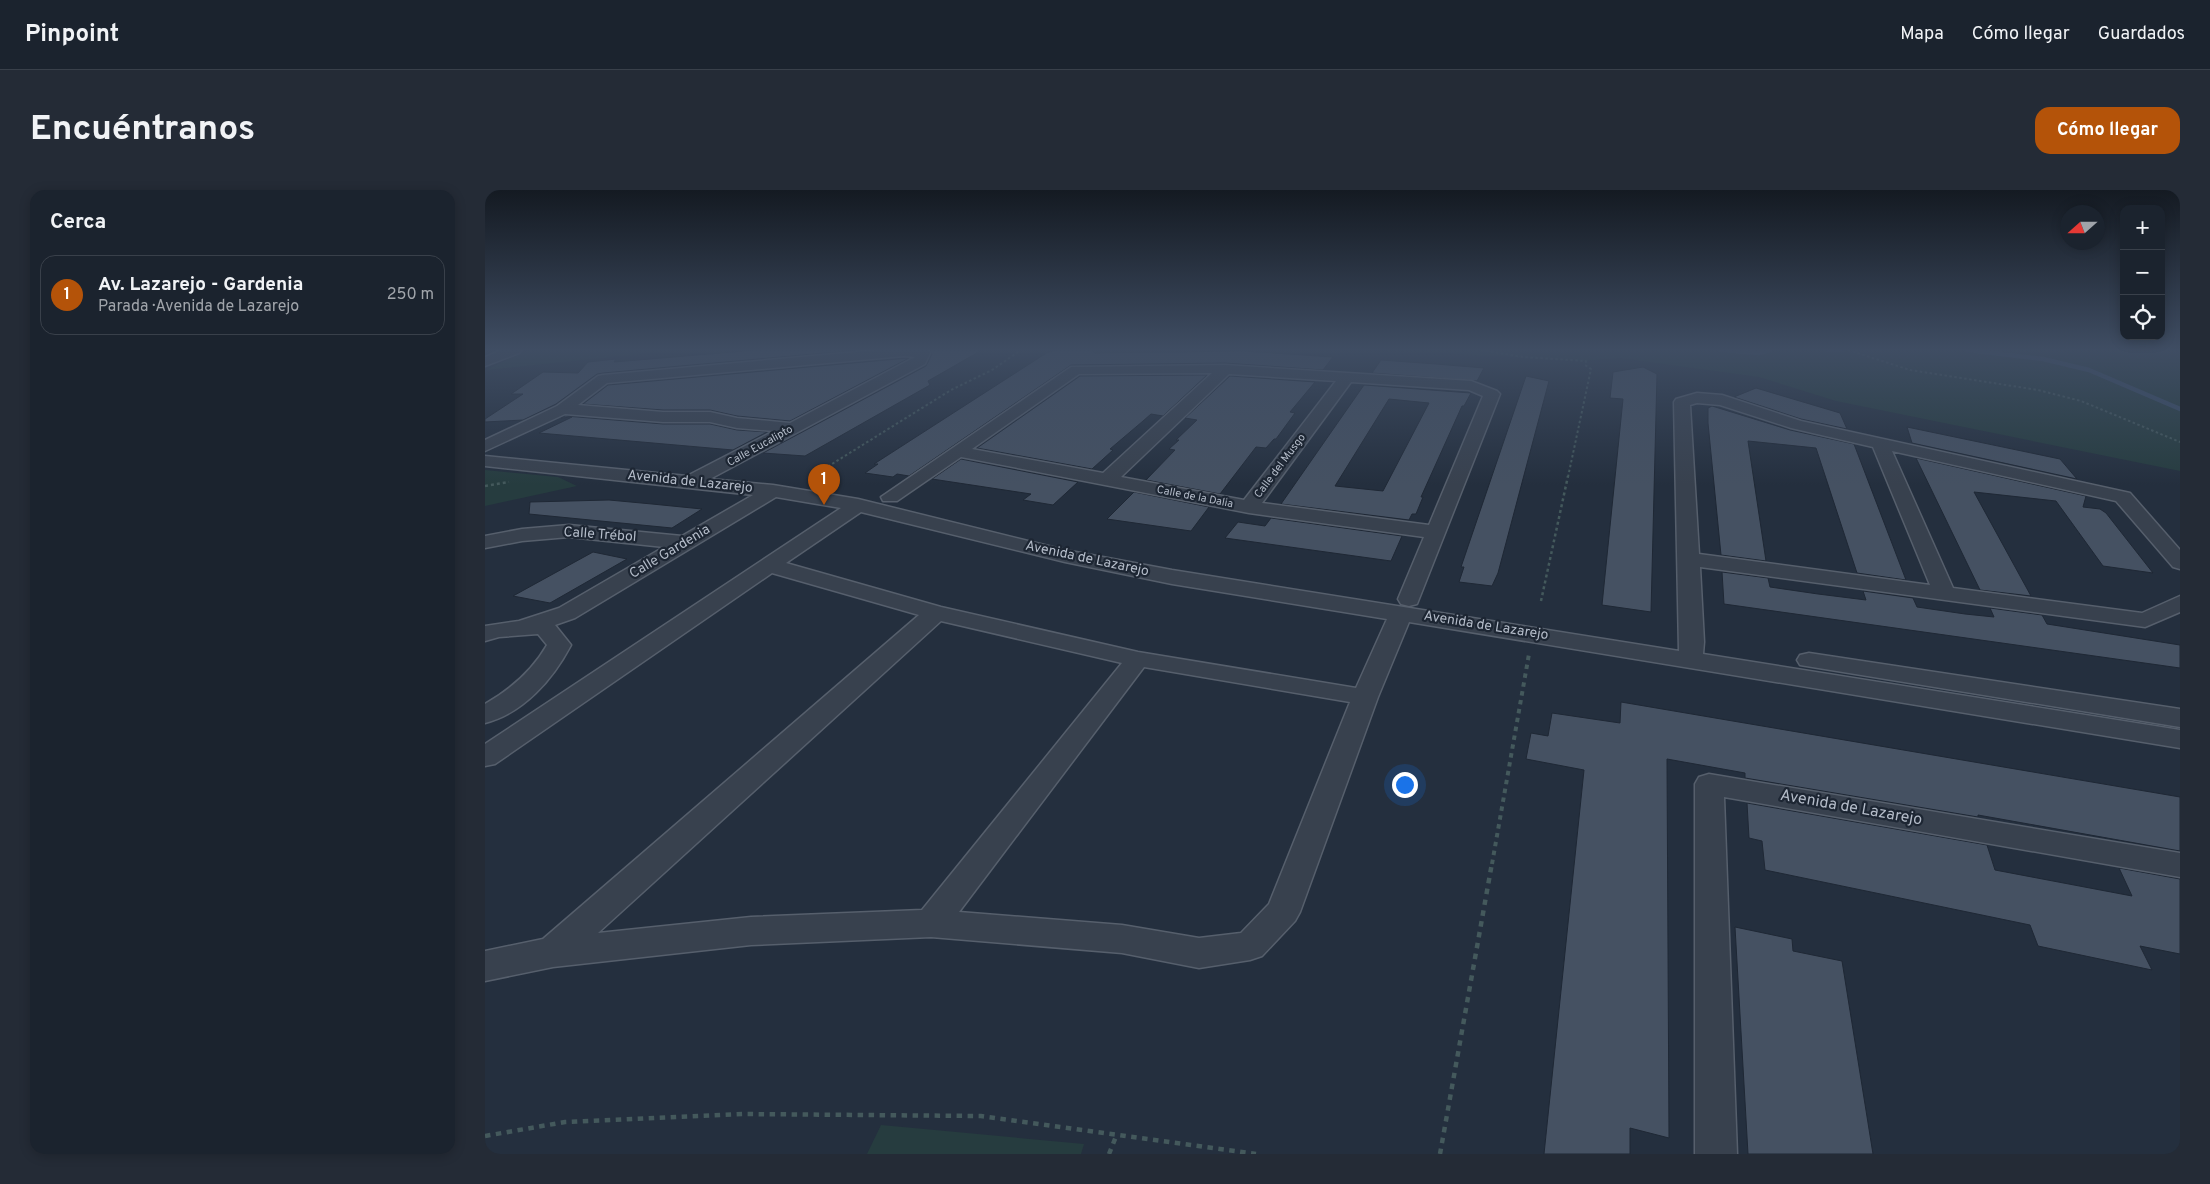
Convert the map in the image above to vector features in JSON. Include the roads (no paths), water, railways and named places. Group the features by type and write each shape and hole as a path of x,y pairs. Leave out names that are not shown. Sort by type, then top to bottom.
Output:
{"street":[{"name":"Calle Eucalipto","path":"485,446 563,409 582,395"},
{"name":"Calle Eucalipto","path":"700,476 723,466 854,395"},
{"name":"Avenida de Lazarejo","path":"890,497 1040,395"},
{"path":"1106,481 1198,395"},
{"name":"Calle del Musgo","path":"1249,508 1334,395"},
{"name":"Avenida de Lazarejo","path":"1405,606 1491,395"},
{"path":"1691,650 1682,402 1697,398 1723,400 1797,425 2123,497 2180,563"},
{"path":"563,409 663,417 710,417 737,423 791,428"},
{"path":"1880,443 1944,592"},
{"name":"Avenida de Lazarejo","path":"485,450 700,476 773,491 858,505 1065,556 1172,577 1405,606 1691,650 2180,718"},
{"name":"Calle de la Dalia","path":"958,451 1249,508 1434,532"},
{"name":"Avenida de Lazarejo","path":"485,461 803,483 890,497 1078,543 1405,606"},
{"name":"Calle Gardenia","path":"526,627 567,613 773,491"},
{"path":"485,757 858,505"},
{"name":"Calle Trébol","path":"485,542 522,535 569,531 687,543"},
{"path":"1689,560 1944,592 2145,620 2180,603"},
{"path":"769,565 936,613 1138,659 1365,697"},
{"path":"485,966 553,952 751,931 931,923 1122,939 1199,953 1250,946 1283,912 1365,697 1405,606"},
{"name":"Calle Gardenia","path":"553,635 567,613"},
{"path":"553,952 936,613"},
{"path":"485,634 496,630 544,627 559,644 547,668 517,697 485,716"},
{"name":"Avenida de Lazarejo","path":"1691,650 2180,738"},
{"path":"931,923 1138,659"},
{"name":"Avenida de Lazarejo","path":"1716,1154 1709,784 2180,865"}],"waterway":[{"path":"2147,395 2180,409"}],"place":[{"name":"Av. Lazarejo - Gardenia","path":"824,505"}]}
